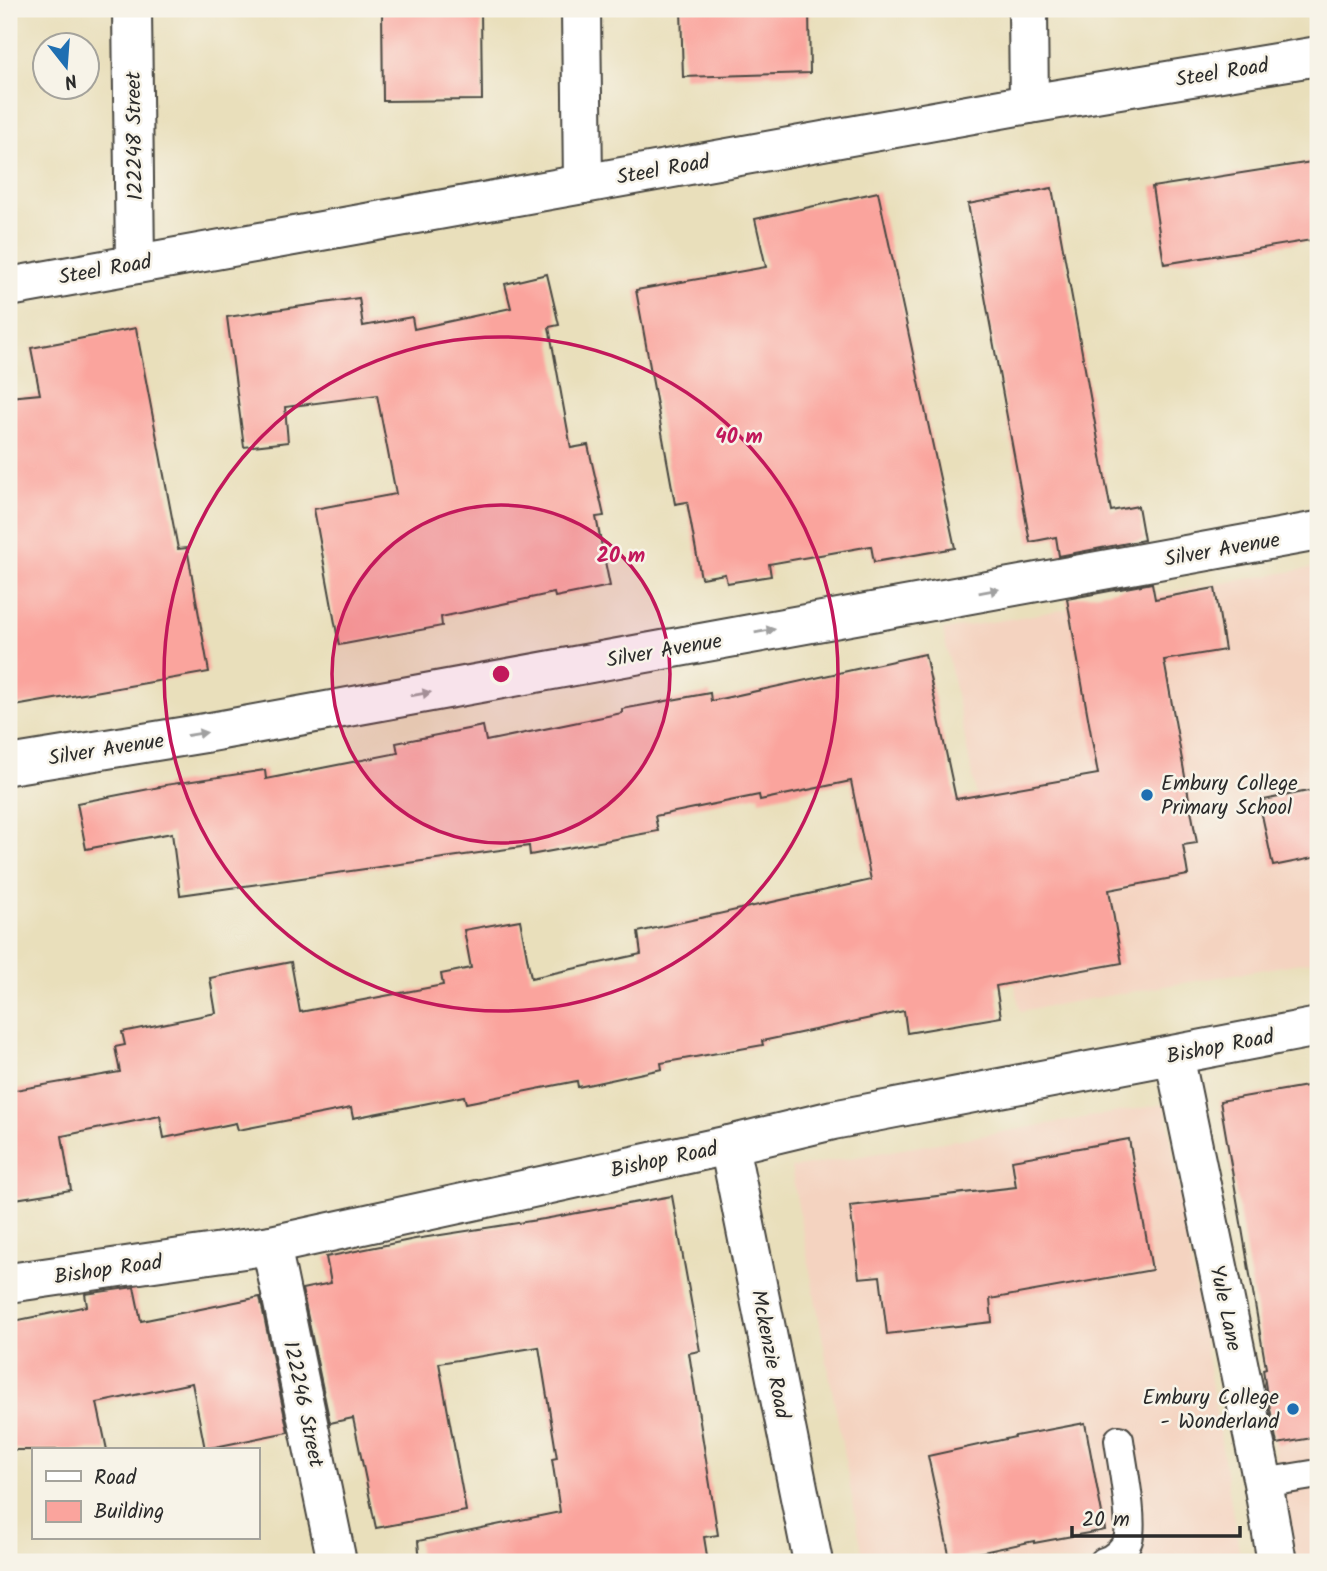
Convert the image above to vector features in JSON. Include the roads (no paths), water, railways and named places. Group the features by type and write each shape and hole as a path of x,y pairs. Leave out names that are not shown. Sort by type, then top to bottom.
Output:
{"street":[{"name":"122248 Street","path":"132,9 135,264"},
{"path":"581,9 583,184"},
{"path":"1028,9 1029,104"},
{"name":"Steel Road","path":"9,287 1029,104 1318,56"},
{"name":"Silver Avenue","path":"9,765 219,730 1318,531"},
{"name":"Bishop Road","path":"9,1283 271,1245 833,1120 1318,1027"},
{"name":"Yule Lane","path":"1174,1055 1277,1562"},
{"name":"Mckenzie Road","path":"729,1145 814,1562"},
{"name":"122246 Street","path":"271,1245 337,1562"}],"lane":[{"path":"1104,1562 1113,1559 1127,1543 1130,1526 1119,1440"},
{"path":"1263,1483 1318,1474"}],"place":[{"name":"Embury College Primary School","path":"1147,795"},
{"name":"Embury College - Wonderland","path":"1293,1409"}]}
